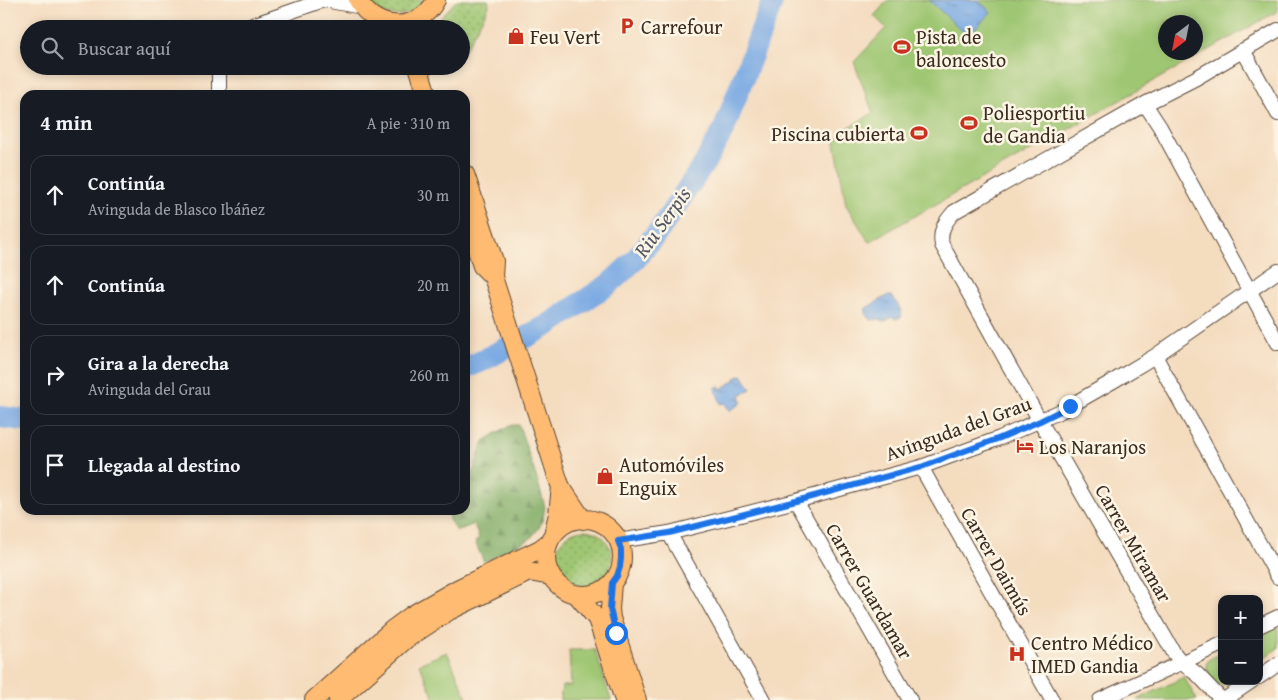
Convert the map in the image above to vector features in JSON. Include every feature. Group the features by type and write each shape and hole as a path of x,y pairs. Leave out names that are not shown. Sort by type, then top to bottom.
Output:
{"main road":[{"path":"360,4 371,17 378,20"},
{"path":"416,20 424,15 434,4"},
{"path":"429,20 434,4"},
{"path":"421,75 425,90"},
{"path":"433,75 438,90"},
{"path":"470,189 494,261 493,276 561,487 584,520"},
{"path":"470,227 482,266 493,276"},
{"path":"314,700 412,615 459,588 540,549 550,539 561,527 572,522 584,520 604,525 618,541 621,549 620,567 612,583 590,595 577,594 562,588 551,576 547,566 546,555 550,539 558,514 561,487"},
{"path":"338,700 406,640 449,611 529,572 551,576"},
{"path":"612,583 611,618 637,700"},
{"path":"577,594 597,619 624,700"}],"street":[{"path":"267,20 324,0 360,4"},
{"path":"1278,30 1196,78 1145,104 1160,127 1278,343"},
{"path":"1243,50 1278,114"},
{"path":"219,75 219,90"},
{"name":"Carrer Miramar","path":"1145,104 954,212 945,224 940,237 942,245 1040,421 1170,646 1182,663 1197,674 1223,700"},
{"name":"Avinguda del Grau","path":"618,541 669,533 796,501 921,467 992,441 1066,409 1115,380 1154,356 1278,271"},
{"path":"1154,356 1278,577"},
{"name":"Carrer Daimús","path":"921,467 1052,700"},
{"name":"Carrer Guardamar","path":"796,501 910,700"},
{"path":"669,533 763,700"},
{"path":"1263,624 1278,617"},
{"path":"1100,700 1218,646"},
{"path":"1263,674 1278,664"},
{"path":"1223,700 1246,685"}],"green space":[{"path":"367,0 424,0 412,12 396,15 380,11"},
{"path":"457,0 488,0 489,5 486,12 470,41 470,20 439,19"},
{"name":"Poliesportiu de Gandia","path":"888,0 1278,0 1278,11 1203,53 1203,15 1158,15 1158,60 1191,60 869,242 846,205 835,142 841,132 873,113 854,62 886,28 874,16"},
{"path":"519,425 545,507 539,528 530,539 484,562 475,542 479,539 474,524 457,531 449,520 448,515 470,515 470,481 480,450 484,441 503,429"},
{"path":"584,530 595,532 604,538 610,547 612,558 610,569 604,578 595,584 584,586 573,584 564,578 558,569 556,558 558,547 564,538 573,532"},
{"path":"1278,626 1278,648 1263,658 1263,640 1263,633"},
{"path":"569,650 595,650 611,700 560,700 562,686 571,686"},
{"path":"447,652 468,700 435,700 419,664"},
{"path":"1218,655 1218,684 1211,678 1206,665 1208,660"},
{"path":"1184,677 1197,700 1137,700"}],"water":[{"path":"929,0 978,0 991,12 968,36"},
{"path":"887,296 892,296 902,312 901,317 896,319 892,317 886,321 880,319 871,320 865,313 866,308"},
{"path":"742,375 751,389 740,395 742,402 729,411 725,403 721,404 715,388 719,386 721,389"}],"waterway":[{"name":"Riu Serpis","path":"470,366 548,325 608,285 635,260 660,229 704,164 724,129 773,0"},
{"name":"Riu Serpis","path":"0,417 20,419"}],"place":[{"name":"Carrefour","path":"627,26"},
{"name":"Feu Vert","path":"516,36"},
{"name":"Pista de baloncesto","path":"902,47"},
{"name":"Poliesportiu de Gandia","path":"969,123"},
{"name":"Piscina cubierta","path":"919,133"},
{"name":"Los Naranjos","path":"1025,446"},
{"name":"Automóviles Enguix","path":"605,476"},
{"name":"Centro Médico IMED Gandia","path":"1017,654"}],"route":[{"path":"616,633 610,609 612,583 620,567 621,549 618,541 669,533 921,467 1000,438 1070,406"}]}
